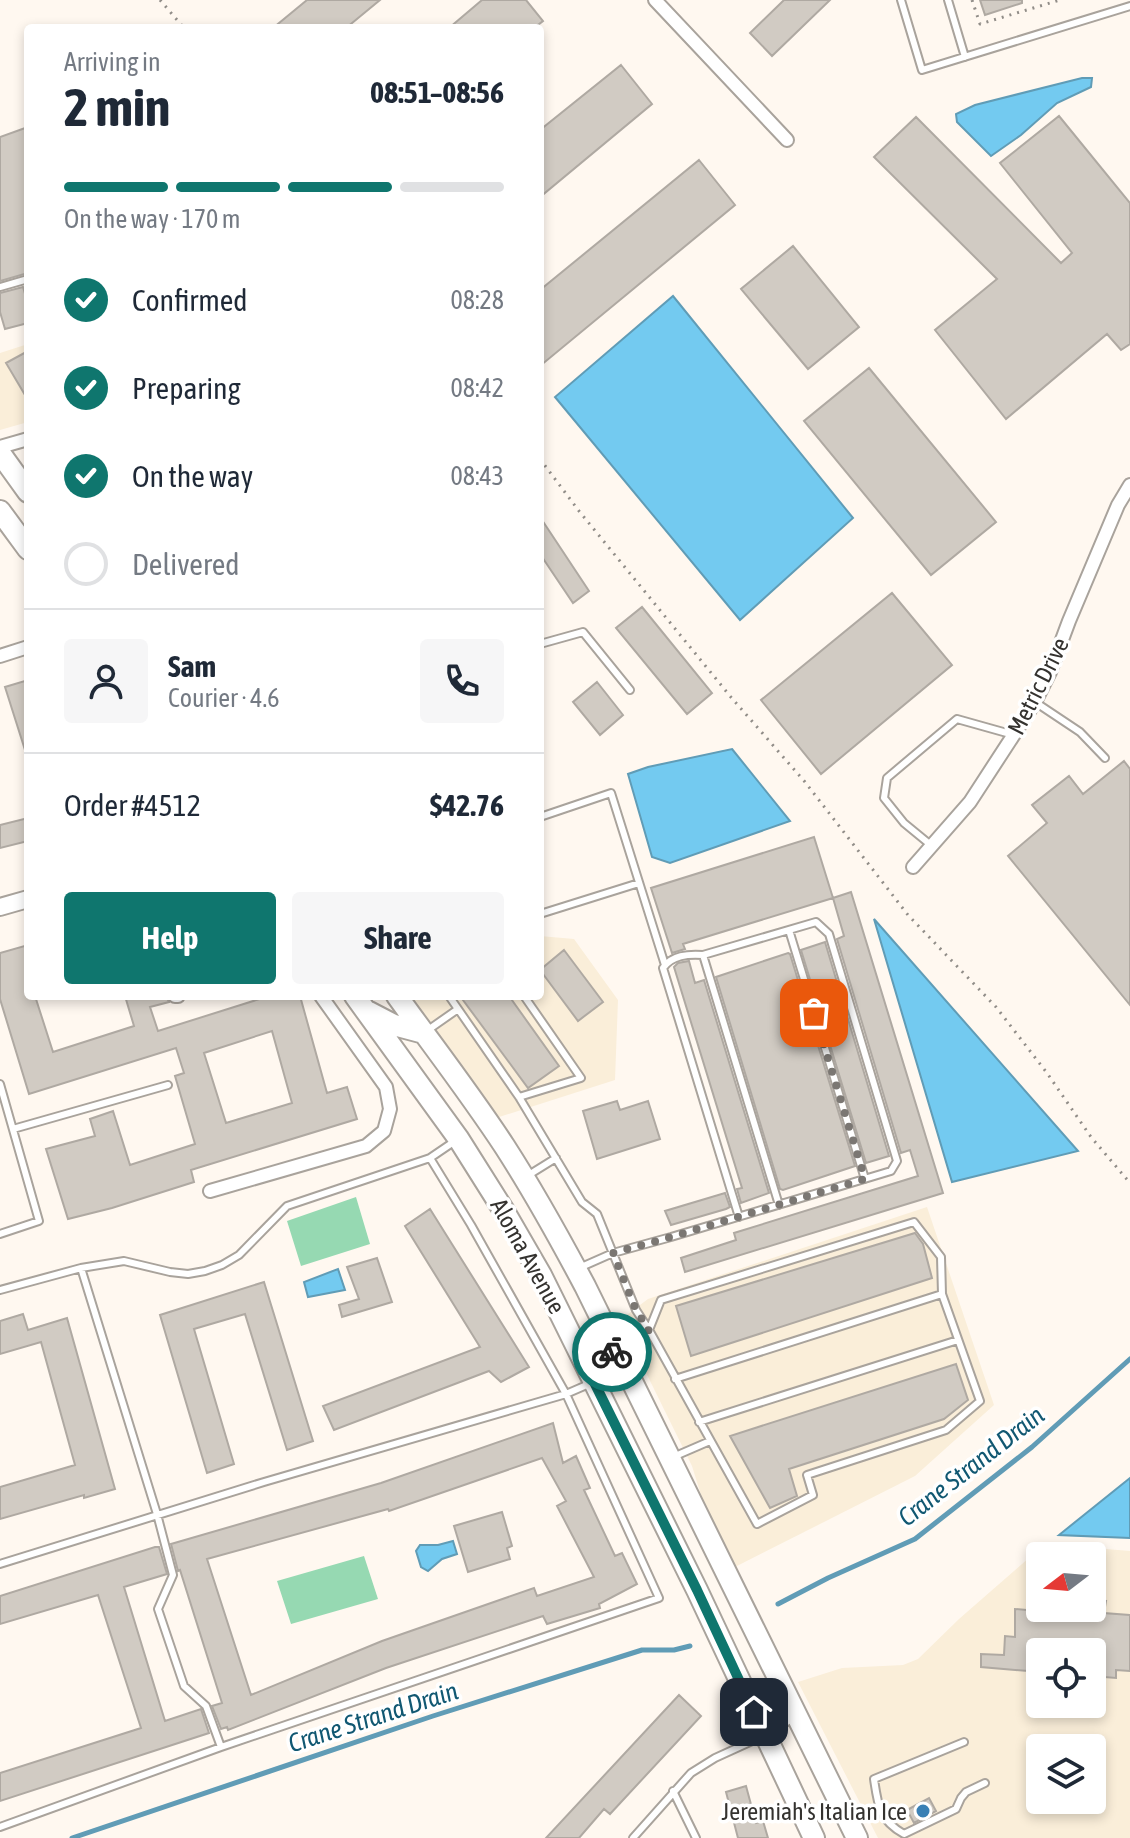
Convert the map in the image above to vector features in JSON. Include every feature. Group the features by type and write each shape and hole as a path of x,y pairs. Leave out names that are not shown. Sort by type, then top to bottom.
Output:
{"main road":[{"path":"0,453 24,486"},
{"path":"0,511 24,544"},
{"name":"Aloma Avenue","path":"400,1000 482,1113 524,1178 576,1270 857,1838"},
{"path":"360,1003 394,1025 424,1033"},
{"name":"Aloma Avenue","path":"360,1003 458,1138 522,1241 727,1651 814,1838"}],"street":[{"path":"655,0 787,140"},
{"path":"0,447 24,440"},
{"name":"Metric Drive","path":"913,867 970,802 1035,702 1118,505 1130,485"},
{"path":"0,656 24,648"},
{"path":"0,907 24,900"},
{"path":"210,1191 366,1146 384,1131 390,1109 386,1087 324,1000"},
{"path":"765,1735 795,1712"}],"lane":[{"path":"901,0 922,70 1130,6"},
{"path":"948,0 965,57"},
{"path":"0,287 24,280"},
{"path":"544,643 583,632 630,690"},
{"path":"1035,702 1080,732 1105,758"},
{"path":"932,846 904,823 884,798 887,778 957,719 1014,735"},
{"path":"544,816 611,793 665,965"},
{"path":"544,913 639,883"},
{"path":"576,1270 613,1253 739,1217 891,1171 897,1161 829,934 816,922 703,955 689,954 669,960 663,968 739,1217"},
{"path":"789,930 865,1179"},
{"path":"703,955 779,1205"},
{"path":"0,1564 157,1514 566,1394 594,1382 615,1347 649,1330 661,1300 914,1222 941,1257 942,1294 980,1401 946,1430 807,1475 813,1495 757,1524 649,1330 636,1310 597,1214 582,1202 519,1097 452,1000"},
{"path":"519,1097 581,1078 527,1000"},
{"path":"424,1033 458,1009"},
{"path":"0,1084 39,1221 0,1234"},
{"path":"13,1129 168,1085"},
{"path":"0,1290 81,1268 124,1261 170,1272 188,1274 205,1271 239,1255 287,1206 430,1158 458,1138"},
{"path":"0,1827 221,1747 659,1598 566,1394 430,1158"},
{"path":"524,1178 556,1158"},
{"path":"81,1268 173,1575 158,1609 184,1686 206,1706 221,1747"},
{"path":"675,1379 942,1294"},
{"path":"699,1422 958,1340"},
{"path":"670,1459 710,1441"},
{"path":"633,1838 691,1773 765,1735"},
{"path":"964,1742 874,1779 878,1807 889,1826 904,1834 956,1809 966,1792 985,1783"},
{"path":"673,1791 696,1838"}],"path":[{"path":"160,0 181,24"},
{"path":"972,0 980,24 1060,0"},
{"path":"544,464 721,684 805,782 908,915 996,1007 1047,1073 1084,1128 1130,1183"}],"shaded area":[{"path":"24,345 24,423 0,430 0,353"},
{"path":"544,936 574,939 618,1000 615,1080 496,1118 410,1000 544,1000"},
{"path":"927,1207 994,1405 915,1476 733,1568 706,1511 692,1466 620,1320 648,1299"},
{"path":"1106,1549 1130,1551 1130,1838 878,1838 798,1682 842,1668 903,1665 918,1659 1026,1561 1026,1622 1106,1622"}],"green space":[{"path":"356,1197 370,1244 301,1266 287,1221"},
{"path":"364,1556 378,1599 291,1624 277,1581"}],"water":[{"path":"1092,78 1091,87 1057,103 1021,135 991,156 957,122 956,114 975,105"},
{"path":"673,296 853,518 740,620 555,397"},
{"path":"732,749 790,821 670,863 652,857 628,774"},
{"path":"874,919 1078,1151 952,1182"},
{"path":"338,1269 345,1290 308,1297 304,1282"},
{"path":"1130,1478 1130,1538 1059,1535"},
{"path":"453,1541 457,1554 442,1559 428,1571 421,1567 416,1551 420,1545"}],"building":[{"path":"307,0 380,0 351,24 278,24"},
{"path":"482,0 526,0 543,21 539,24 454,24"},
{"path":"784,0 830,0 772,56 750,33"},
{"path":"980,0 1022,0 1022,3 985,15"},
{"path":"621,65 652,104 544,194 544,127"},
{"path":"1059,116 1130,203 1130,344 1121,350 1107,334 1006,419 935,330 997,279 874,157 916,117 1061,263 1072,253 1000,163"},
{"path":"24,128 24,274 0,281 0,137"},
{"path":"699,160 735,205 544,363 544,287"},
{"path":"793,246 859,327 808,369 741,289"},
{"path":"23,287 24,324 5,329 0,312 0,293"},
{"path":"24,353 24,393 6,363"},
{"path":"869,368 996,522 931,575 804,421"},
{"path":"544,523 589,591 573,603 544,560"},
{"path":"892,593 952,665 821,774 761,700"},
{"path":"642,607 712,693 687,714 616,628"},
{"path":"24,681 24,747 5,687"},
{"path":"597,682 623,715 600,735 573,702"},
{"path":"1124,761 1130,769 1130,1005 1008,856 1047,823 1032,805 1069,776 1083,794"},
{"path":"24,819 24,842 0,848 0,825"},
{"path":"814,837 833,898 683,944 685,949 672,953 651,888"},
{"path":"851,892 943,1193 685,1272 681,1258 736,1240 734,1233 918,1176 910,1150 901,1153 837,939 844,936 833,898"},
{"path":"825,942 889,1156 866,1163 801,950"},
{"path":"24,946 24,1000 36,1000 53,1052 134,1026 126,1000 168,1000 150,1007 158,1031 256,1000 301,1000 327,1093 347,1087 357,1119 191,1170 194,1182 68,1219 46,1149 95,1136 90,1119 113,1111 130,1165 195,1144 175,1076 184,1073 176,1048 29,1094 0,999 0,953","holes":["272,1031 292,1103 226,1123 204,1053"]},
{"path":"564,950 603,1002 578,1021 544,975 544,967"},
{"path":"788,953 855,1166 783,1190 780,1189 716,977"},
{"path":"689,961 695,983 704,980 769,1193 741,1203 737,1189 742,1188 674,967"},
{"path":"463,1000 512,1000 559,1066 528,1088"},
{"path":"617,1101 620,1110 648,1101 660,1139 597,1159 583,1111"},
{"path":"725,1193 730,1207 671,1225 665,1211"},
{"path":"430,1209 529,1367 501,1382 489,1371 334,1430 323,1406 480,1347 405,1226"},
{"path":"915,1233 923,1244 932,1278 691,1356 676,1306"},
{"path":"377,1258 392,1302 342,1317 339,1305 359,1299 347,1267"},
{"path":"264,1282 313,1441 287,1450 245,1314 194,1329 234,1464 207,1473 160,1315"},
{"path":"23,1314 28,1330 67,1318 115,1489 0,1519 0,1487 75,1465 41,1342 0,1354 0,1321"},
{"path":"956,1364 968,1400 944,1419 789,1469 797,1496 770,1508 730,1436"},
{"path":"553,1423 563,1463 576,1456 590,1488 584,1490 615,1556 622,1553 637,1584 599,1604 600,1608 547,1624 543,1616 386,1668 228,1730 227,1727 221,1729 212,1706 222,1703 171,1544 381,1483","holes":["542,1458 566,1501 557,1506 594,1577 537,1596 534,1588 382,1641 251,1695 207,1559 389,1511"]},
{"path":"502,1512 512,1546 507,1548 510,1559 468,1572 454,1526"},
{"path":"159,1547 167,1574 124,1587 165,1721 201,1709 209,1733 0,1801 0,1773 141,1728 98,1595 0,1624 0,1596"},
{"path":"1015,1609 1026,1610 1026,1622 1106,1622 1106,1613 1130,1615 1130,1671 1116,1670 1116,1678 1106,1677 1106,1638 1026,1638 1026,1671 981,1667 981,1654 1004,1655 1005,1636 1015,1637"},
{"path":"679,1695 701,1716 610,1814 604,1809 579,1838 546,1838"},
{"path":"746,1786 756,1823 763,1821 768,1838 738,1838 726,1792"},
{"path":"929,1798 936,1811 914,1823 907,1810"}],"waterway":[{"name":"Crane Strand Drain","path":"778,1604 915,1539 1032,1447 1130,1359"},
{"name":"Crane Strand Drain","path":"72,1838 433,1716 642,1650 674,1650 690,1646"}],"way so far":[{"path":"612,1352 615,1347 649,1330 636,1310 613,1253 865,1179 814,1013"}],"place":[{"name":"Jeremiah's Italian Ice","path":"923,1811"}],"route":[{"path":"612,1352 594,1382 754,1712"}]}
